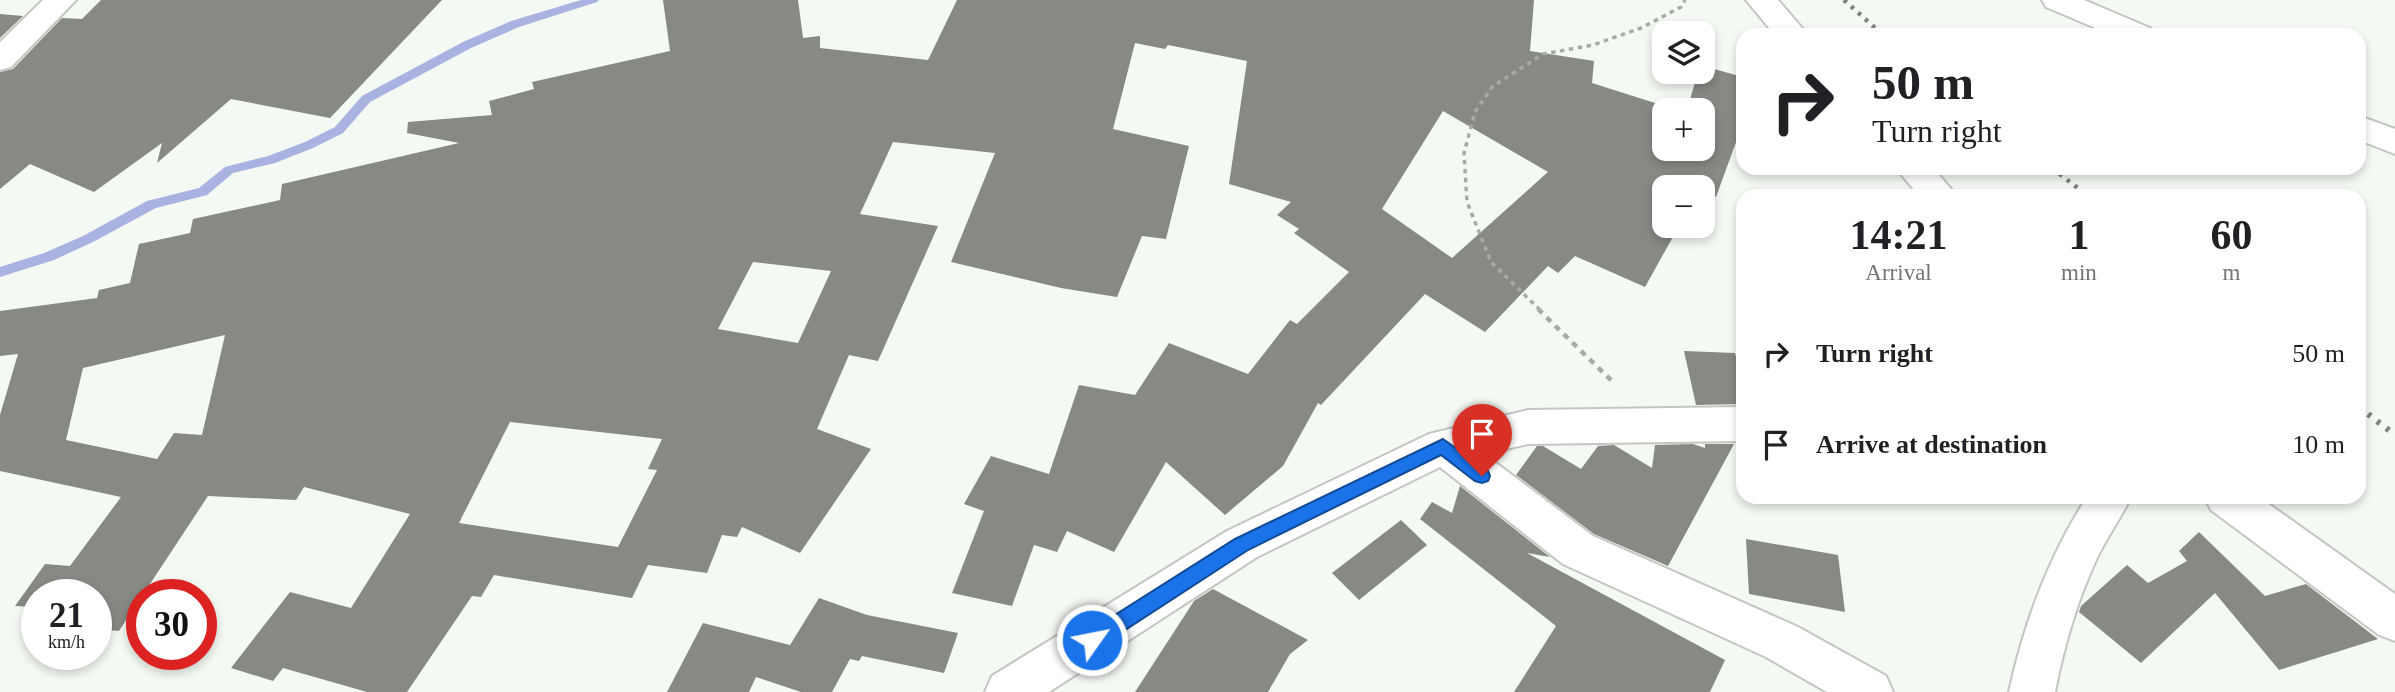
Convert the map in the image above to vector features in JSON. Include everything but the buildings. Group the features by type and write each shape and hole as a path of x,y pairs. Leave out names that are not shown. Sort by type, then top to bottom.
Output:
{"street":[{"path":"0,60 61,0"},
{"path":"1761,0 1786,28"},
{"path":"2057,0 2123,28"},
{"path":"2366,130 2395,142"},
{"path":"1920,175 1932,189"},
{"path":"1008,692 1242,544 1443,446 1528,427 1736,424"},
{"path":"1443,446 1578,550 1782,642 1870,692"},
{"path":"2032,692 2054,609 2105,504"},
{"path":"2236,504 2395,620"}],"path":[{"path":"1656,425 1491,262 1467,202 1464,153 1475,112 1492,87 1542,54 1593,45 1641,28 1681,8 1685,0"}],"waterway":[{"path":"0,272 49,257 152,204 203,192 229,170 271,160 309,145 339,130 366,99 467,45 515,24 593,0"}],"railway":[{"path":"1844,0 1875,28"},
{"path":"2061,175 2079,189"},
{"path":"2366,412 2395,435"}],"route":[{"path":"1092,640 1242,544 1443,446 1482,476"}]}
